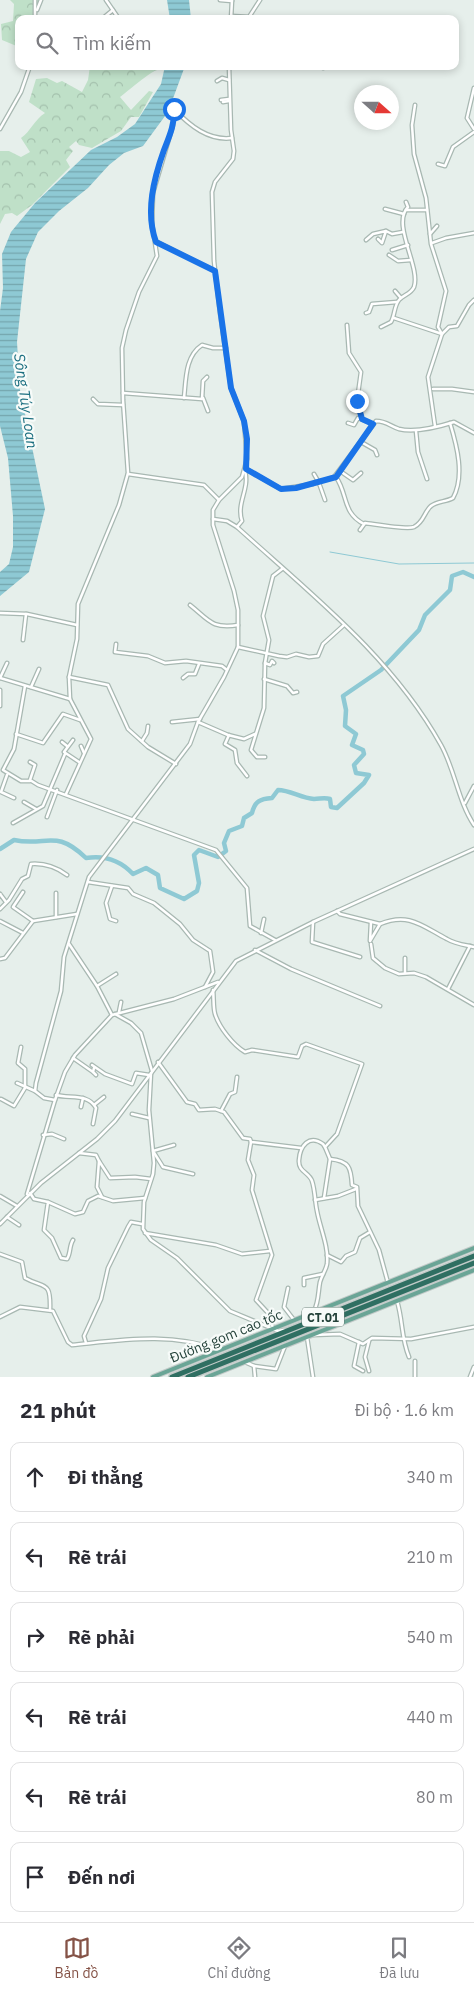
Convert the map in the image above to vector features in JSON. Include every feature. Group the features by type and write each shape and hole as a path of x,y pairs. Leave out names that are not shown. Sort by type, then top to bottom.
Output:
{"highway":[{"name":"CT.01","path":"172,1377 474,1256"},
{"name":"CT.01","path":"188,1377 474,1263"}],"main road":[{"name":"Đường gom cao tốc","path":"153,1377 474,1248"},
{"path":"207,1377 285,1346 290,1341 309,1336 474,1270"}],"street":[{"path":"35,13 36,0"},
{"path":"35,13 41,0"},
{"path":"106,0 116,15"},
{"path":"220,0 232,0 231,15"},
{"path":"250,15 260,0"},
{"path":"107,15 113,10"},
{"path":"0,129 21,92 29,70"},
{"path":"229,70 229,100 233,159 216,182 212,192 215,271 231,388 244,421 247,439 245,494 239,510 242,521 237,527"},
{"path":"217,81 222,78 230,80"},
{"path":"438,164 445,166 453,147 474,130 467,118 474,88"},
{"path":"222,101 229,100"},
{"path":"415,105 412,125 414,154 426,198 431,244 446,290 438,327 442,334"},
{"path":"66,794 91,736 70,699 69,677 77,625 78,604 119,505 128,474 121,358 126,330 139,292 157,256 152,223 153,193 173,125 174,109 185,121 201,132 220,140 232,138"},
{"path":"382,327 391,322 394,318 397,302 413,288 411,260 403,232 404,212 408,207 406,202"},
{"path":"385,209 404,212 427,210"},
{"path":"430,234 437,226"},
{"path":"366,240 374,233 386,231 392,234 403,232"},
{"path":"378,239 382,243 386,231"},
{"path":"431,244 446,238 474,233"},
{"path":"156,242 215,271"},
{"path":"392,250 408,245"},
{"path":"389,255 398,260 411,260"},
{"path":"395,291 401,298"},
{"path":"435,426 432,390 428,386 429,373 442,334 449,327 456,326 474,300"},
{"path":"366,313 369,312 372,304 397,302"},
{"path":"394,318 442,334"},
{"path":"347,325 349,353 361,372 357,401 362,419"},
{"path":"184,398 187,370 194,353 202,345 212,348 226,348"},
{"path":"208,377 204,381 203,398 208,411"},
{"path":"432,390 437,383"},
{"path":"432,390 452,389 474,392"},
{"path":"123,392 203,398"},
{"path":"93,398 98,404 123,405"},
{"path":"355,424 357,418 373,424"},
{"path":"353,420 355,424"},
{"path":"245,470 281,489 313,484 335,477 376,421 382,421 399,429 416,431 454,422 474,433"},
{"path":"348,423 355,424"},
{"path":"335,477 340,482 345,507 364,524 379,527 414,526 420,522 433,504 453,498 459,482 457,444 450,423"},
{"path":"416,431 418,452 428,479"},
{"path":"361,442 375,450 377,456"},
{"path":"35,1091 61,991 64,957 87,882 190,744 199,721 238,647 238,624 234,591 213,519 213,510 219,500 238,483 245,470"},
{"path":"340,471 353,480 361,473"},
{"path":"128,474 204,485 219,500"},
{"path":"314,474 325,500"},
{"path":"213,519 227,521 237,527 388,668 442,746 474,825"},
{"path":"360,530 364,524"},
{"path":"265,757 257,757 251,750 264,708 264,679 268,636 263,616 273,576 282,569"},
{"path":"190,606 207,621 219,626 238,624"},
{"path":"0,613 26,614 77,625"},
{"path":"23,640 26,614"},
{"path":"238,647 287,657 296,654 309,658 318,656 323,644 344,625"},
{"path":"116,644 115,652 117,653 124,652 148,656 165,663 186,661 222,666 227,670"},
{"path":"265,663 270,665 272,661 274,663"},
{"path":"6,663 0,678 70,699"},
{"path":"183,678 188,674 195,674 199,664"},
{"path":"31,687 39,669"},
{"path":"69,677 108,685 128,730 148,747 176,764"},
{"path":"264,679 287,686 292,693 297,692"},
{"path":"25,686 14,749 1,769 7,774 23,781 32,781 167,834 210,846 247,888 250,926 275,940"},
{"path":"0,690 0,706"},
{"path":"16,734 43,743 63,714 81,721"},
{"path":"172,722 199,721 229,735 244,739 255,734"},
{"path":"142,741 147,733 148,726"},
{"path":"229,735 225,744 235,750 237,764 247,776"},
{"path":"13,823 43,806 65,754 64,750 73,740"},
{"path":"62,742 67,746"},
{"path":"80,746 84,753"},
{"path":"65,754 79,762"},
{"path":"30,762 35,765 29,777 32,781"},
{"path":"7,774 1,792 14,798"},
{"path":"465,803 474,786"},
{"path":"47,817 57,790"},
{"path":"24,802 37,810"},
{"path":"0,1224 30,1193 79,1153 114,1121 236,961 313,922 474,849"},
{"path":"0,910 22,880 28,876 31,864 44,864 59,869 66,875"},
{"path":"87,882 128,888 133,894 154,903 180,924 193,940 210,951 213,972 204,988"},
{"path":"113,886 106,903 110,919 116,922"},
{"path":"23,892 14,907 34,921"},
{"path":"56,893 56,917"},
{"path":"0,894 6,902"},
{"path":"337,911 340,914 380,924 396,918 406,919 448,940 474,947"},
{"path":"0,960 5,958 34,921 77,914"},
{"path":"261,933 264,919"},
{"path":"0,921 23,934"},
{"path":"313,922 312,942 360,957"},
{"path":"371,922 373,958 391,971 420,975 474,1005"},
{"path":"371,943 380,924"},
{"path":"69,944 113,1014 131,1023 141,1033 152,1071 149,1118 154,1163 145,1198 143,1225 145,1233 151,1240 178,1258 230,1311 278,1331 286,1330"},
{"path":"448,989 470,946"},
{"path":"255,950 291,969 380,1006"},
{"path":"405,958 405,973"},
{"path":"97,986 116,974"},
{"path":"23,1200 31,1184 54,1100 65,1072 73,1058 113,1014 166,1002 219,981"},
{"path":"213,990 215,1014 219,1023 236,1045 245,1052 252,1050 298,1057 302,1046 306,1044 362,1064 337,1134 325,1147"},
{"path":"120,1012 121,1002"},
{"path":"1,1100 14,1106 25,1088 26,1069 18,1063 20,1047"},
{"path":"73,1058 96,1075"},
{"path":"158,1062 187,1102 195,1104 199,1110 221,1111 228,1115 243,1138 250,1139 251,1142 301,1148"},
{"path":"93,1072 93,1066 105,1074 132,1084 136,1073 149,1075"},
{"path":"221,1111 230,1094 235,1092 237,1077"},
{"path":"17,1083 35,1091 44,1098 54,1100"},
{"path":"56,1095 83,1098 94,1105 96,1113 93,1124"},
{"path":"94,1105 104,1097"},
{"path":"81,1106 83,1098"},
{"path":"132,1114 149,1118"},
{"path":"43,1135 52,1134 64,1139"},
{"path":"314,1313 327,1256 312,1180 302,1172 299,1166 301,1148 306,1142 314,1140 321,1142 330,1159 324,1198"},
{"path":"251,1142 248,1160 254,1175 252,1190 262,1227 271,1250 270,1266 256,1300 263,1306 271,1318 273,1328"},
{"path":"153,1151 174,1145"},
{"path":"153,1151 163,1167 193,1174"},
{"path":"79,1153 96,1155 110,1178 135,1176 151,1179"},
{"path":"330,1159 342,1160 347,1164 352,1178 352,1185 356,1187 358,1206 379,1250 388,1283"},
{"path":"99,1161 97,1187 102,1197"},
{"path":"315,1200 338,1196 356,1190"},
{"path":"30,1193 34,1198 76,1214 83,1212 91,1198 102,1197 113,1201 145,1198"},
{"path":"0,1196 17,1206"},
{"path":"48,1202 44,1230 52,1238 61,1258 67,1259 69,1248 74,1240"},
{"path":"7,1217 19,1225"},
{"path":"86,1343 84,1336 101,1299 108,1268 131,1222 143,1225"},
{"path":"327,1256 341,1262 346,1256 355,1252 360,1238 370,1232"},
{"path":"145,1233 216,1245 242,1254 271,1250"},
{"path":"0,1254 22,1262 25,1278 38,1282 47,1288 50,1310"},
{"path":"304,1285 304,1278 323,1274"},
{"path":"288,1288 284,1307 294,1320"},
{"path":"397,1301 400,1310 403,1339 409,1357"},
{"path":"0,1317 20,1307 50,1310 55,1312 58,1324 68,1343 161,1338 183,1340 220,1350"},
{"path":"313,1377 309,1336 340,1334 364,1344 370,1339 403,1339 474,1327"},
{"path":"369,1371 365,1356 370,1339"},
{"path":"359,1342 354,1366 363,1368"},
{"path":"244,1362 276,1370 285,1346"},
{"path":"275,1350 282,1356"},
{"path":"415,1360 415,1377"},
{"path":"254,1366 254,1377"},
{"path":"470,1377 474,1367"}],"green space":[{"path":"10,0 40,0 33,15 15,15 15,45 2,40 1,24 13,21 14,4"},
{"path":"89,70 157,70 120,97 131,110 149,91 153,92 139,117 131,117 121,131 92,148 79,145 76,141 69,147 73,151 66,160 70,167 32,205 17,216 12,213 5,214 0,224 0,151 9,151 21,157 30,152 21,138 45,113 29,102 36,79 47,78 57,83 62,81 82,92 88,80"}],"water":[{"path":"167,0 189,0 191,15 169,15"},
{"path":"164,70 184,70 168,112 143,146 124,153 109,165 88,188 59,211 38,232 26,259 17,342 20,390 45,509 29,572 0,596 0,572 9,564 13,547 13,516 8,458 0,426 2,254 11,232 35,203 91,150 117,137 135,124 161,84"}],"waterway":[{"path":"330,552 399,564 474,563"},
{"path":"0,849 14,840 25,842 58,841 75,849 86,858 100,857 117,862 133,874 146,868 158,875 160,888 184,899 197,891 199,883 194,855 199,850 218,857 226,851 224,843 229,831 242,826 244,818 252,813 259,801 272,798 278,790 282,790 314,799 330,799 331,807 337,808 364,783 369,775 356,773 354,765 364,754 363,750 352,745 356,734 345,726 346,710 343,696 381,670 419,630 425,615 450,590 452,576 463,572 474,577"}],"route":[{"path":"174,109 173,125 158,169 153,193 153,232 156,242 160,242 215,271 231,388 244,421 247,439 246,469 281,489 296,488 336,477 373,424 362,419 357,401"}],"water label":[{"name":"Sông Túy Loan","path":"26,401"}]}
